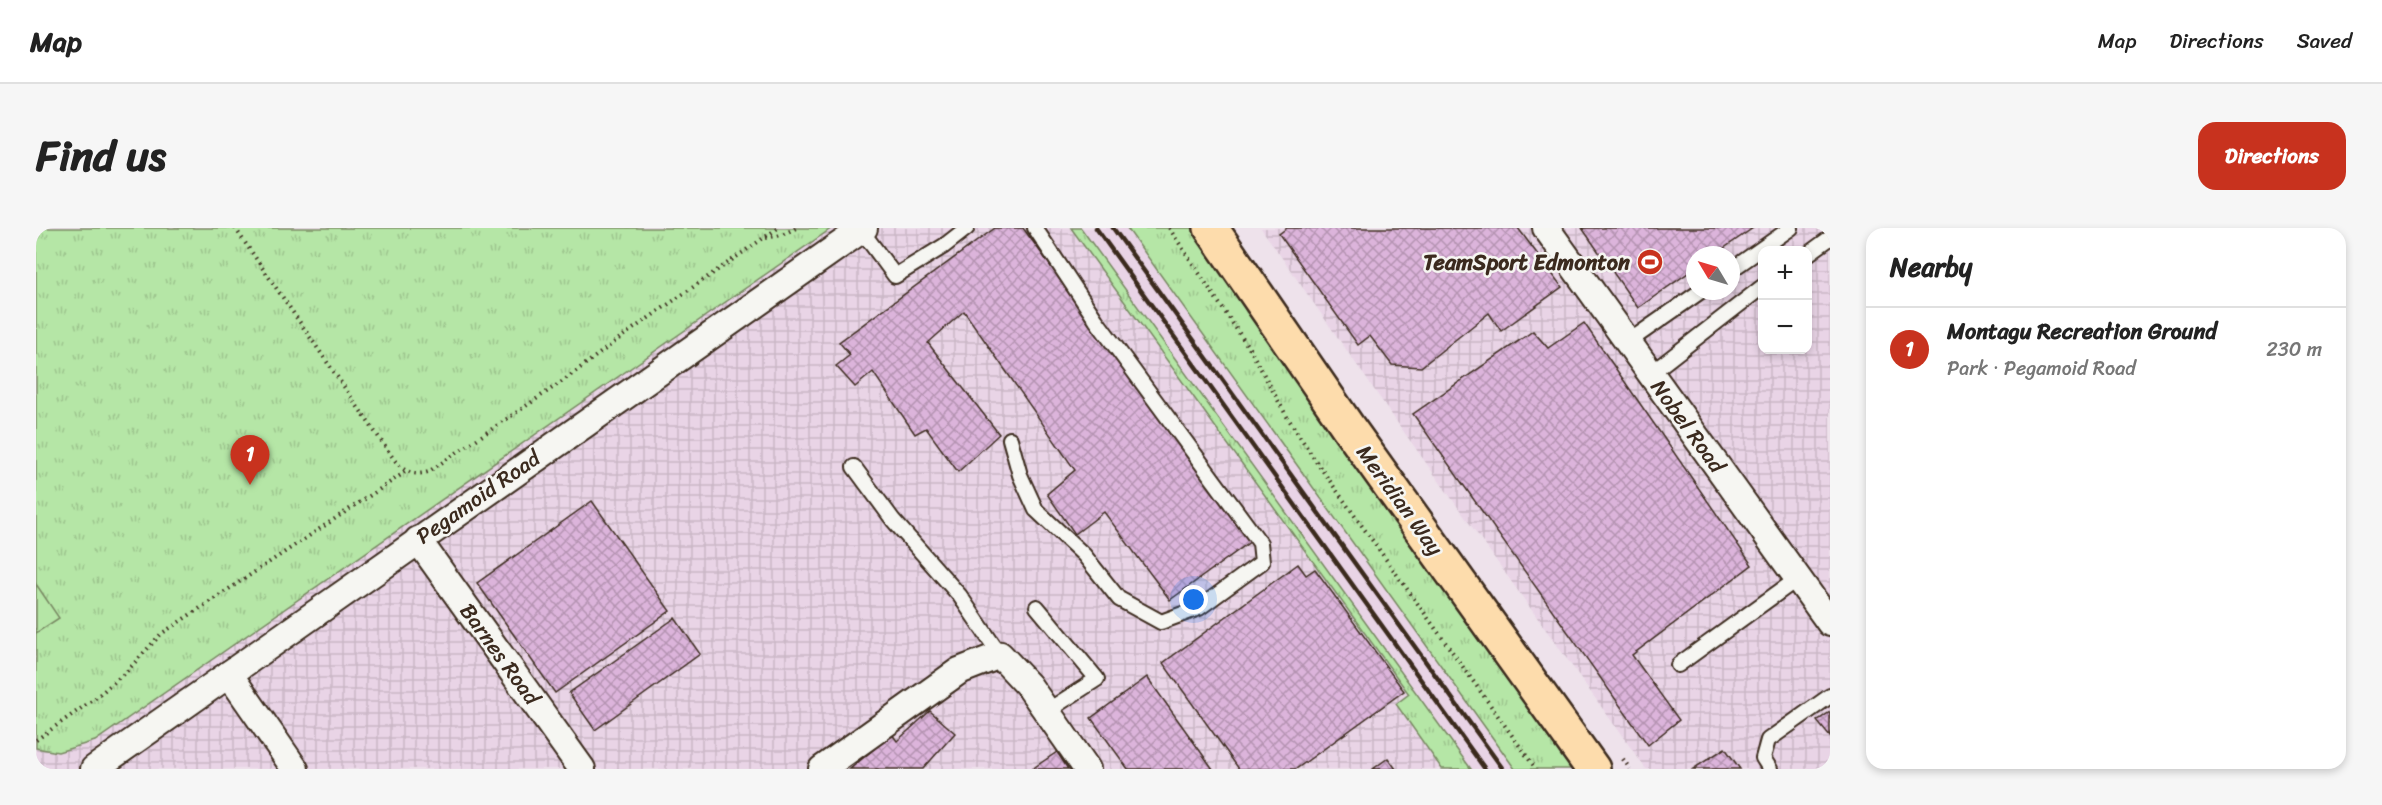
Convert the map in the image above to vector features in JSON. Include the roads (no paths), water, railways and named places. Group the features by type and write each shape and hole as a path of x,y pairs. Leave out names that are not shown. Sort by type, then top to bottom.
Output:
{"main road":[{"name":"Meridian Way","path":"1211,228 1348,427 1593,769"}],"street":[{"name":"Nobel Road","path":"1546,228 1797,579 1826,608"},
{"name":"Pegamoid Road","path":"94,769 862,229"},
{"name":"Barnes Road","path":"418,540 582,769"},
{"path":"822,769 959,671 1000,655 1029,686 1087,769"},
{"path":"229,674 295,769"}],"lane":[{"path":"862,229 895,276 944,246 968,228"},
{"path":"1010,439 1020,476 1035,510 1084,555 1119,599 1161,622 1199,608 1262,562 1260,543 1096,320 1035,228"},
{"path":"1740,264 1791,228"},
{"path":"1812,251 1830,238"},
{"path":"1650,374 1758,289"},
{"path":"1628,342 1688,300"},
{"path":"854,467 893,520 960,596 1000,655"},
{"path":"1678,664 1797,579"},
{"path":"1037,608 1097,679 1047,711"},
{"path":"1770,769 1763,758 1768,740 1830,696"}],"railway":[{"path":"1096,228 1485,769"},
{"path":"1113,228 1503,769"}],"place":[{"name":"TeamSport Edmonton","path":"1650,262"},
{"name":"Montagu Recreation Ground","path":"250,485"}]}
